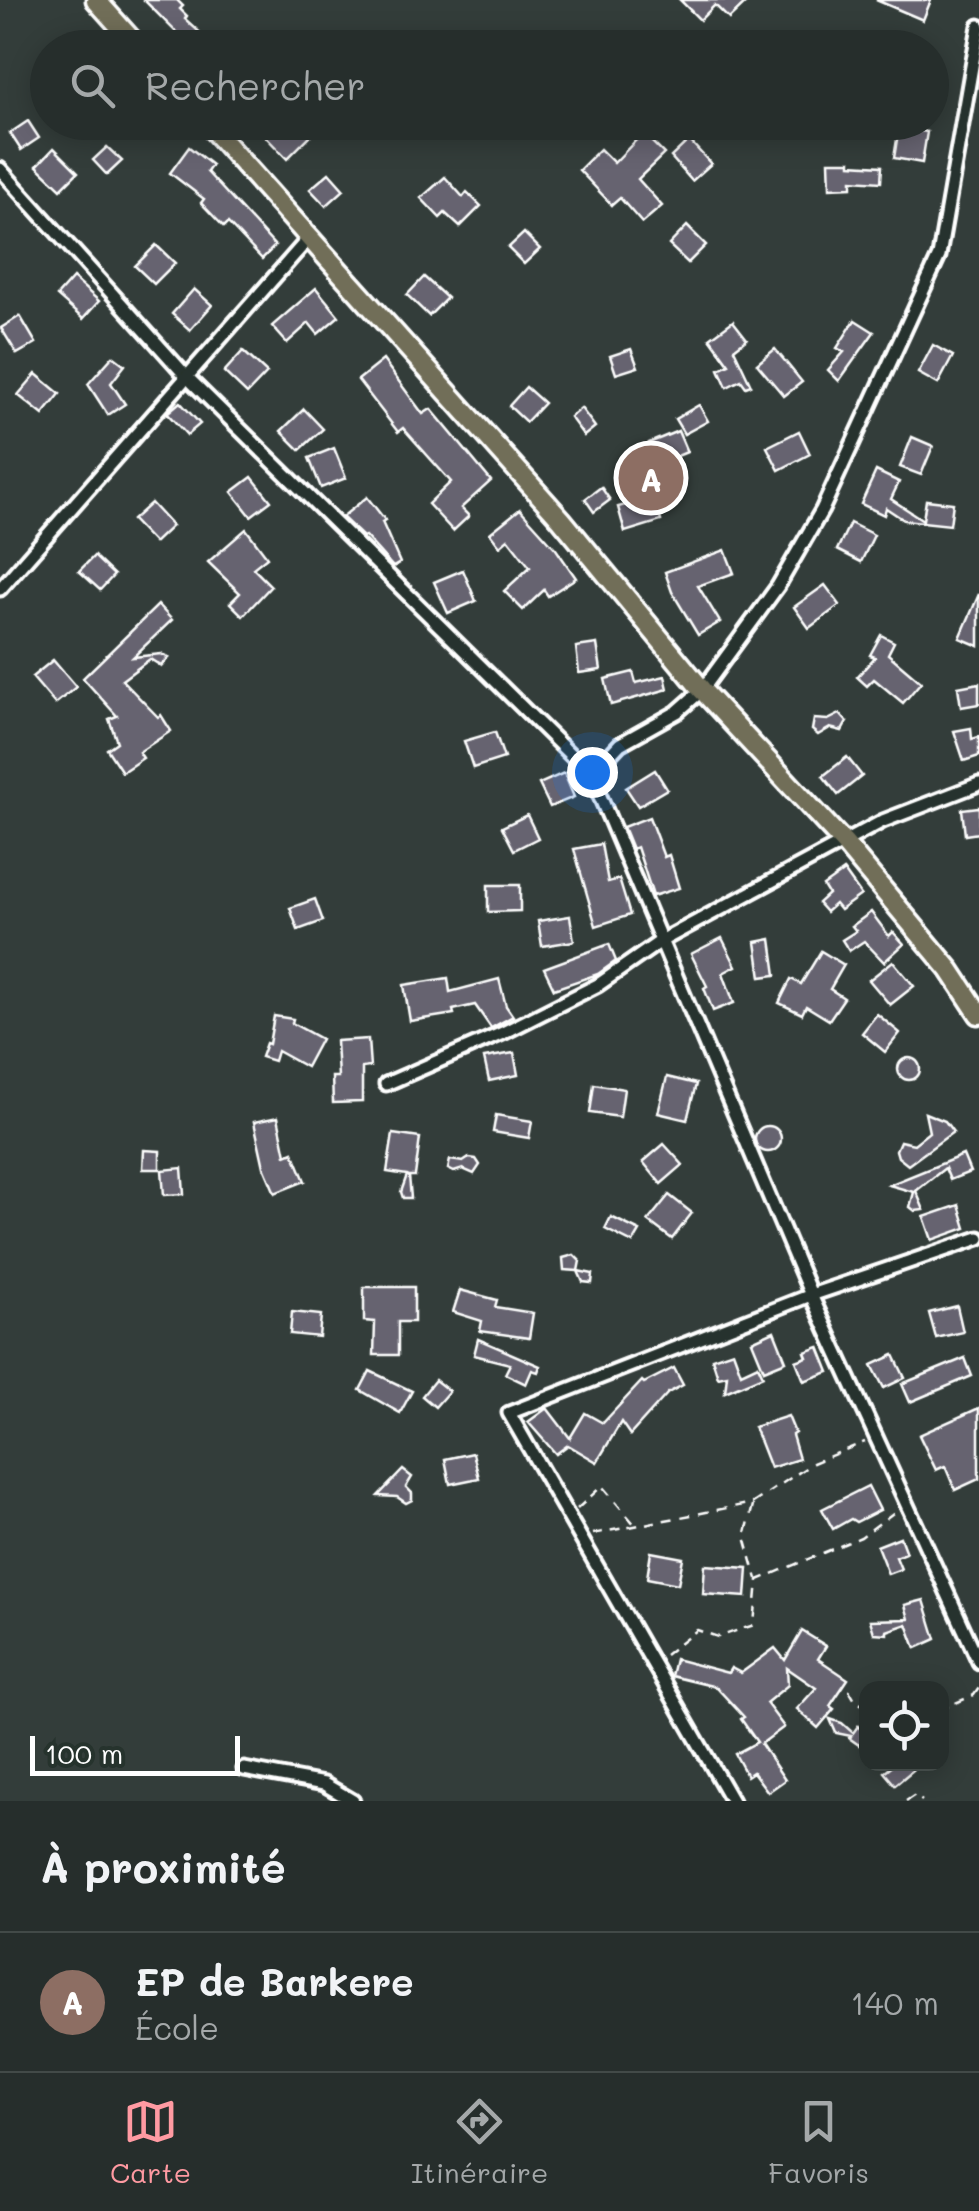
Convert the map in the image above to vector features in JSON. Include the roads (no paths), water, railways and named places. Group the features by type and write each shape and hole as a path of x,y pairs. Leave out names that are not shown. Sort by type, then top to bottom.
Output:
{"main road":[{"path":"96,0 122,30"},
{"path":"222,140 561,520 702,690 844,843 950,970 979,1014"}],"street":[{"path":"591,775 620,744 677,712 702,690 778,586 822,510 939,256 979,26"},
{"path":"0,170 187,377 591,775 810,1295 979,1662"},
{"path":"0,590 309,238"},
{"path":"386,1084 505,1032 598,985 661,941 884,821 979,784"},
{"path":"732,1801 509,1413 810,1295 979,1238"},
{"path":"244,1770 324,1784 353,1801"}],"place":[{"name":"EP de Barkere","path":"651,478"}]}
